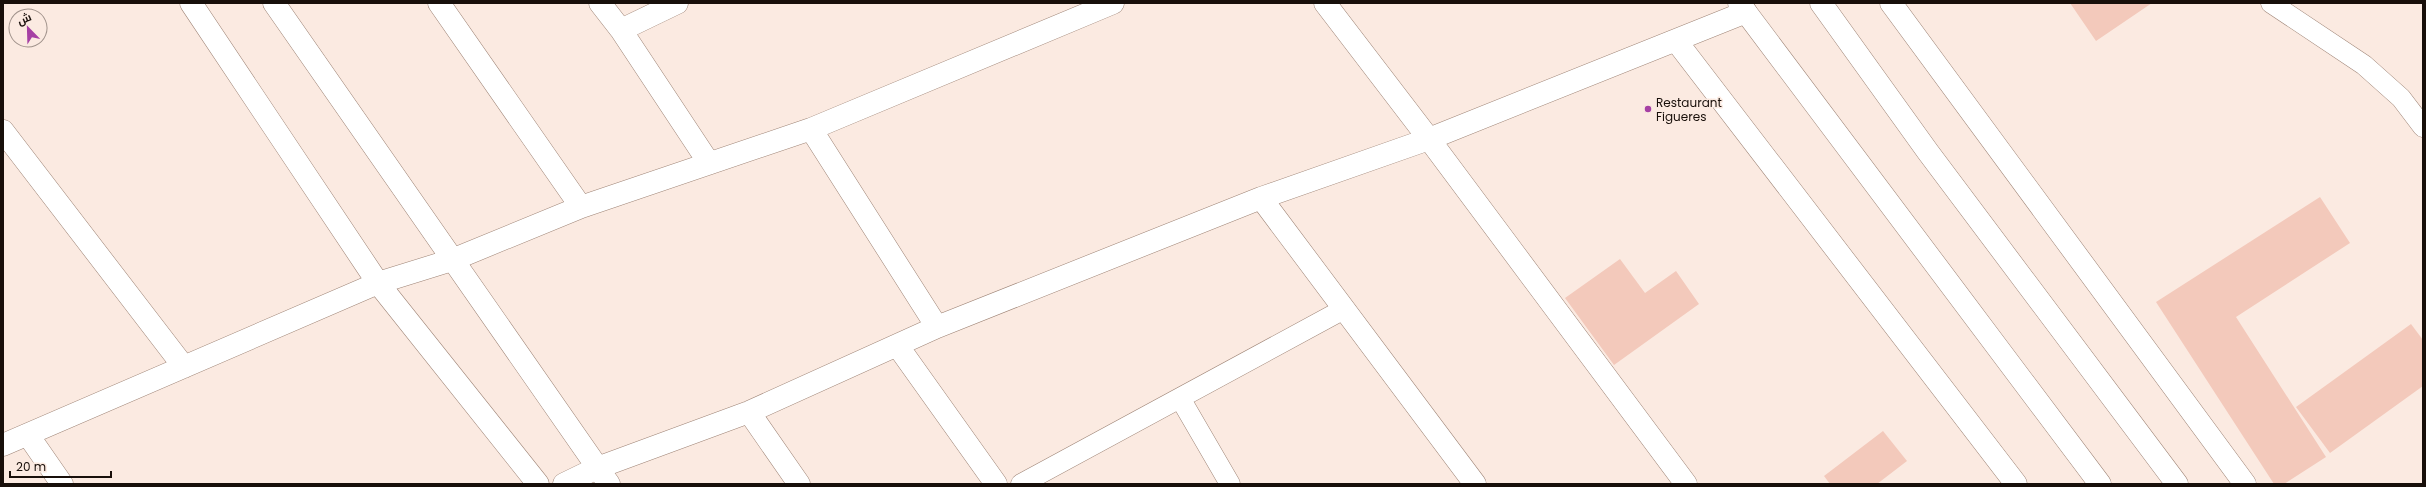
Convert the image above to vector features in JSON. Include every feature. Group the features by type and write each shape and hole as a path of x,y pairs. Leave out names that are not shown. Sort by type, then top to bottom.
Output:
{"main road":[{"path":"191,3 378,283 538,484"},
{"path":"274,3 603,476"},
{"path":"439,3 581,207"},
{"path":"600,3 621,30 709,163"},
{"path":"621,30 677,3"},
{"path":"3,445 378,283 452,260 581,207 811,129 1113,3"},
{"path":"1325,3 1430,139 1686,484"},
{"path":"1821,3 1928,152 2177,484"},
{"path":"1891,3 2245,484"},
{"path":"564,484 603,476 937,327 1261,198 1430,139 1677,42 1742,8 2100,484"},
{"path":"1677,42 2016,484"},
{"path":"811,129 937,327"},
{"path":"3,131 184,367"},
{"path":"1261,198 1344,309 1465,481"},
{"path":"897,345 996,484"},
{"path":"749,412 799,484"},
{"path":"28,435 62,484"}],"lane":[{"path":"2271,3 2364,65 2401,98 2423,127"},
{"path":"1021,484 1344,309"},
{"path":"1180,398 1230,484"}],"building":[{"path":"2070,3 2152,3 2096,41"},
{"path":"2320,197 2350,243 2236,317 2326,457 2284,484 2274,484 2156,302"},
{"path":"1620,259 1645,293 1676,271 1699,304 1614,365 1565,298"},
{"path":"2411,324 2423,340 2423,386 2330,453 2296,407"},
{"path":"1883,431 1907,461 1877,484 1830,484 1824,476"}],"place":[{"name":"Restaurant Figueres","path":"1648,109"}]}
